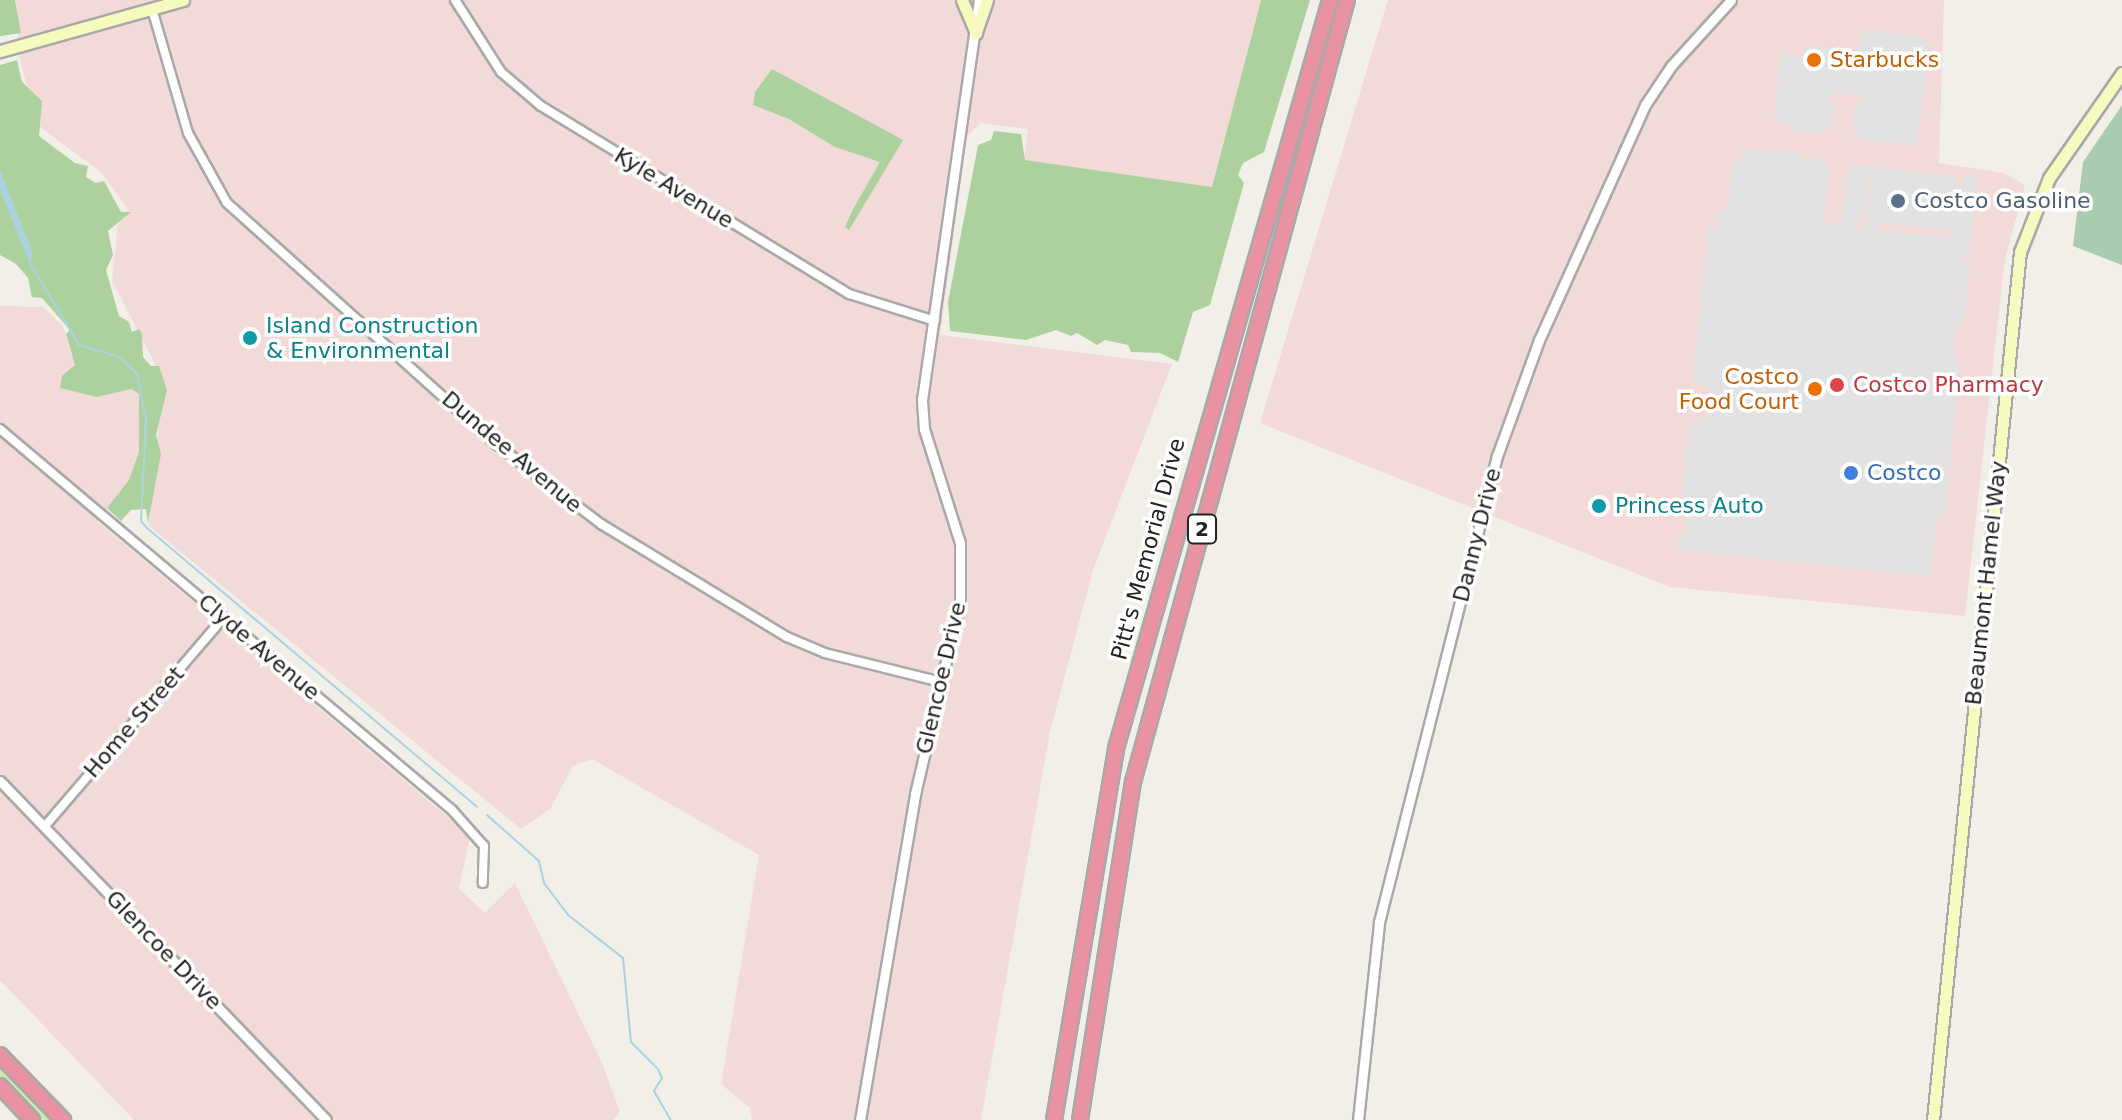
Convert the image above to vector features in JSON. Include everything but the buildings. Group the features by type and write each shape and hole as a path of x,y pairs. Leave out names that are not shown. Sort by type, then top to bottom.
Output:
{"highway":[{"name":"Pitt's Memorial Drive","path":"1054,1120 1117,745 1330,0"},
{"name":"Pitt's Memorial Drive","path":"1080,1120 1133,782 1347,0"},
{"path":"0,1055 63,1120"},
{"path":"0,1086 32,1120"}],"main road":[{"path":"0,51 183,0"},
{"path":"962,0 976,33"},
{"path":"976,33 987,0"},
{"name":"Beaumont Hamel Way","path":"1933,1120 2020,252 2045,184 2122,73"}],"street":[{"name":"Kyle Avenue","path":"455,0 501,72 546,110 849,294 935,321"},
{"name":"Glencoe Drive","path":"860,1120 915,794 960,601 962,556 922,416 979,0"},
{"name":"Danny Drive","path":"1358,1120 1379,922 1497,456 1539,340 1645,105 1665,73 1731,0"},
{"name":"Dundee Avenue","path":"152,9 191,142 227,203 486,435 601,524 776,631 825,653 941,682"},
{"name":"Clyde Avenue","path":"0,429 476,833 486,853 483,883"},
{"name":"Home Street","path":"45,826 224,617"},
{"name":"Glencoe Drive","path":"0,781 326,1120"}],"shaded area":[{"path":"16,0 1261,0 1212,187 1024,160 1028,129 981,123 967,136 940,335 1172,364 1093,570 1050,732 981,1120 752,1120 750,1108 721,1084 759,855 592,759 573,766 550,809 521,829 149,526 163,379 112,281 118,225 128,209 101,172 37,125 19,56"},
{"path":"1388,0 1944,0 1939,163 2004,173 2025,185 2005,259 1965,616 1670,587 1260,423"},
{"path":"1864,30 1924,36 1923,44 1930,44 1917,145 1857,140 1858,131 1852,130 1855,103 1862,103 1862,96 1829,93 1828,99 1835,100 1832,128 1825,128 1825,134 1792,131 1792,125 1775,121 1780,54 1800,57 1807,46 1855,51"},
{"path":"1742,148 1803,154 1803,160 1823,157 1822,164 1830,165 1824,220 1819,223 1847,225 1842,222 1848,169 1854,165 1956,176 1960,190 1965,177 1978,177 1970,249 1963,260 1970,261 1964,324 1957,324 1953,360 1958,361 1959,377 1945,514 1938,514 1929,576 1677,550 1678,536 1685,536 1687,512 1681,511 1689,422 1697,423 1698,417 1707,423 1710,389 1693,381 1709,226 1717,227 1718,210 1735,209 1728,206 1733,161 1740,161","holes":["1862,175 1872,178 1865,228 1857,227 1858,217 1864,218 1868,179","1879,223 1951,229 1951,238 1877,230"]},
{"path":"0,306 43,307 63,326 72,357 139,394 139,452 129,480 97,521 470,836 459,889 485,913 515,883 602,1063 620,1112 613,1120 134,1120 0,980"}],"green space":[{"path":"0,0 15,0 21,33 0,36"},
{"path":"1261,0 1310,0 1264,152 1243,163 1238,175 1244,183 1210,305 1193,312 1178,362 1160,353 1131,352 1128,345 1105,340 1097,345 1077,333 1071,336 1056,330 1026,340 950,331 948,302 978,145 991,140 994,131 1021,134 1025,160 1212,187"},
{"path":"17,60 22,82 42,101 39,136 75,163 88,166 86,177 96,183 104,181 121,212 131,212 108,231 113,255 106,270 119,316 129,322 132,332 139,329 143,357 151,366 159,366 167,390 156,435 161,454 148,523 146,509 131,510 121,521 107,508 129,480 139,452 139,394 131,389 97,397 60,388 62,376 75,365 66,334 70,330 42,298 32,297 28,278 16,264 0,255 0,65"},
{"path":"772,69 903,140 849,230 845,227 852,211 880,162 835,147 789,119 753,105 755,92"},
{"path":"2122,105 2122,265 2073,246 2083,162"},
{"path":"0,1065 52,1120 41,1120 0,1077"}],"water":[{"path":"0,170 33,254 30,263 0,190"}],"waterway":[{"path":"30,263 79,345 119,357 137,374 146,420 141,521 477,807"},
{"path":"487,815 539,861 544,883 568,915 623,958 631,1042 658,1069 662,1078 654,1091 671,1120"}],"place":[{"name":"Starbucks","path":"1814,60"},
{"name":"Costco Gasoline","path":"1898,201"},
{"name":"Island Construction & Environmental","path":"250,338"},
{"name":"Costco Pharmacy","path":"1837,385"},
{"name":"Costco Food Court","path":"1815,389"},
{"name":"Costco","path":"1851,473"},
{"name":"Princess Auto","path":"1599,506"}]}
